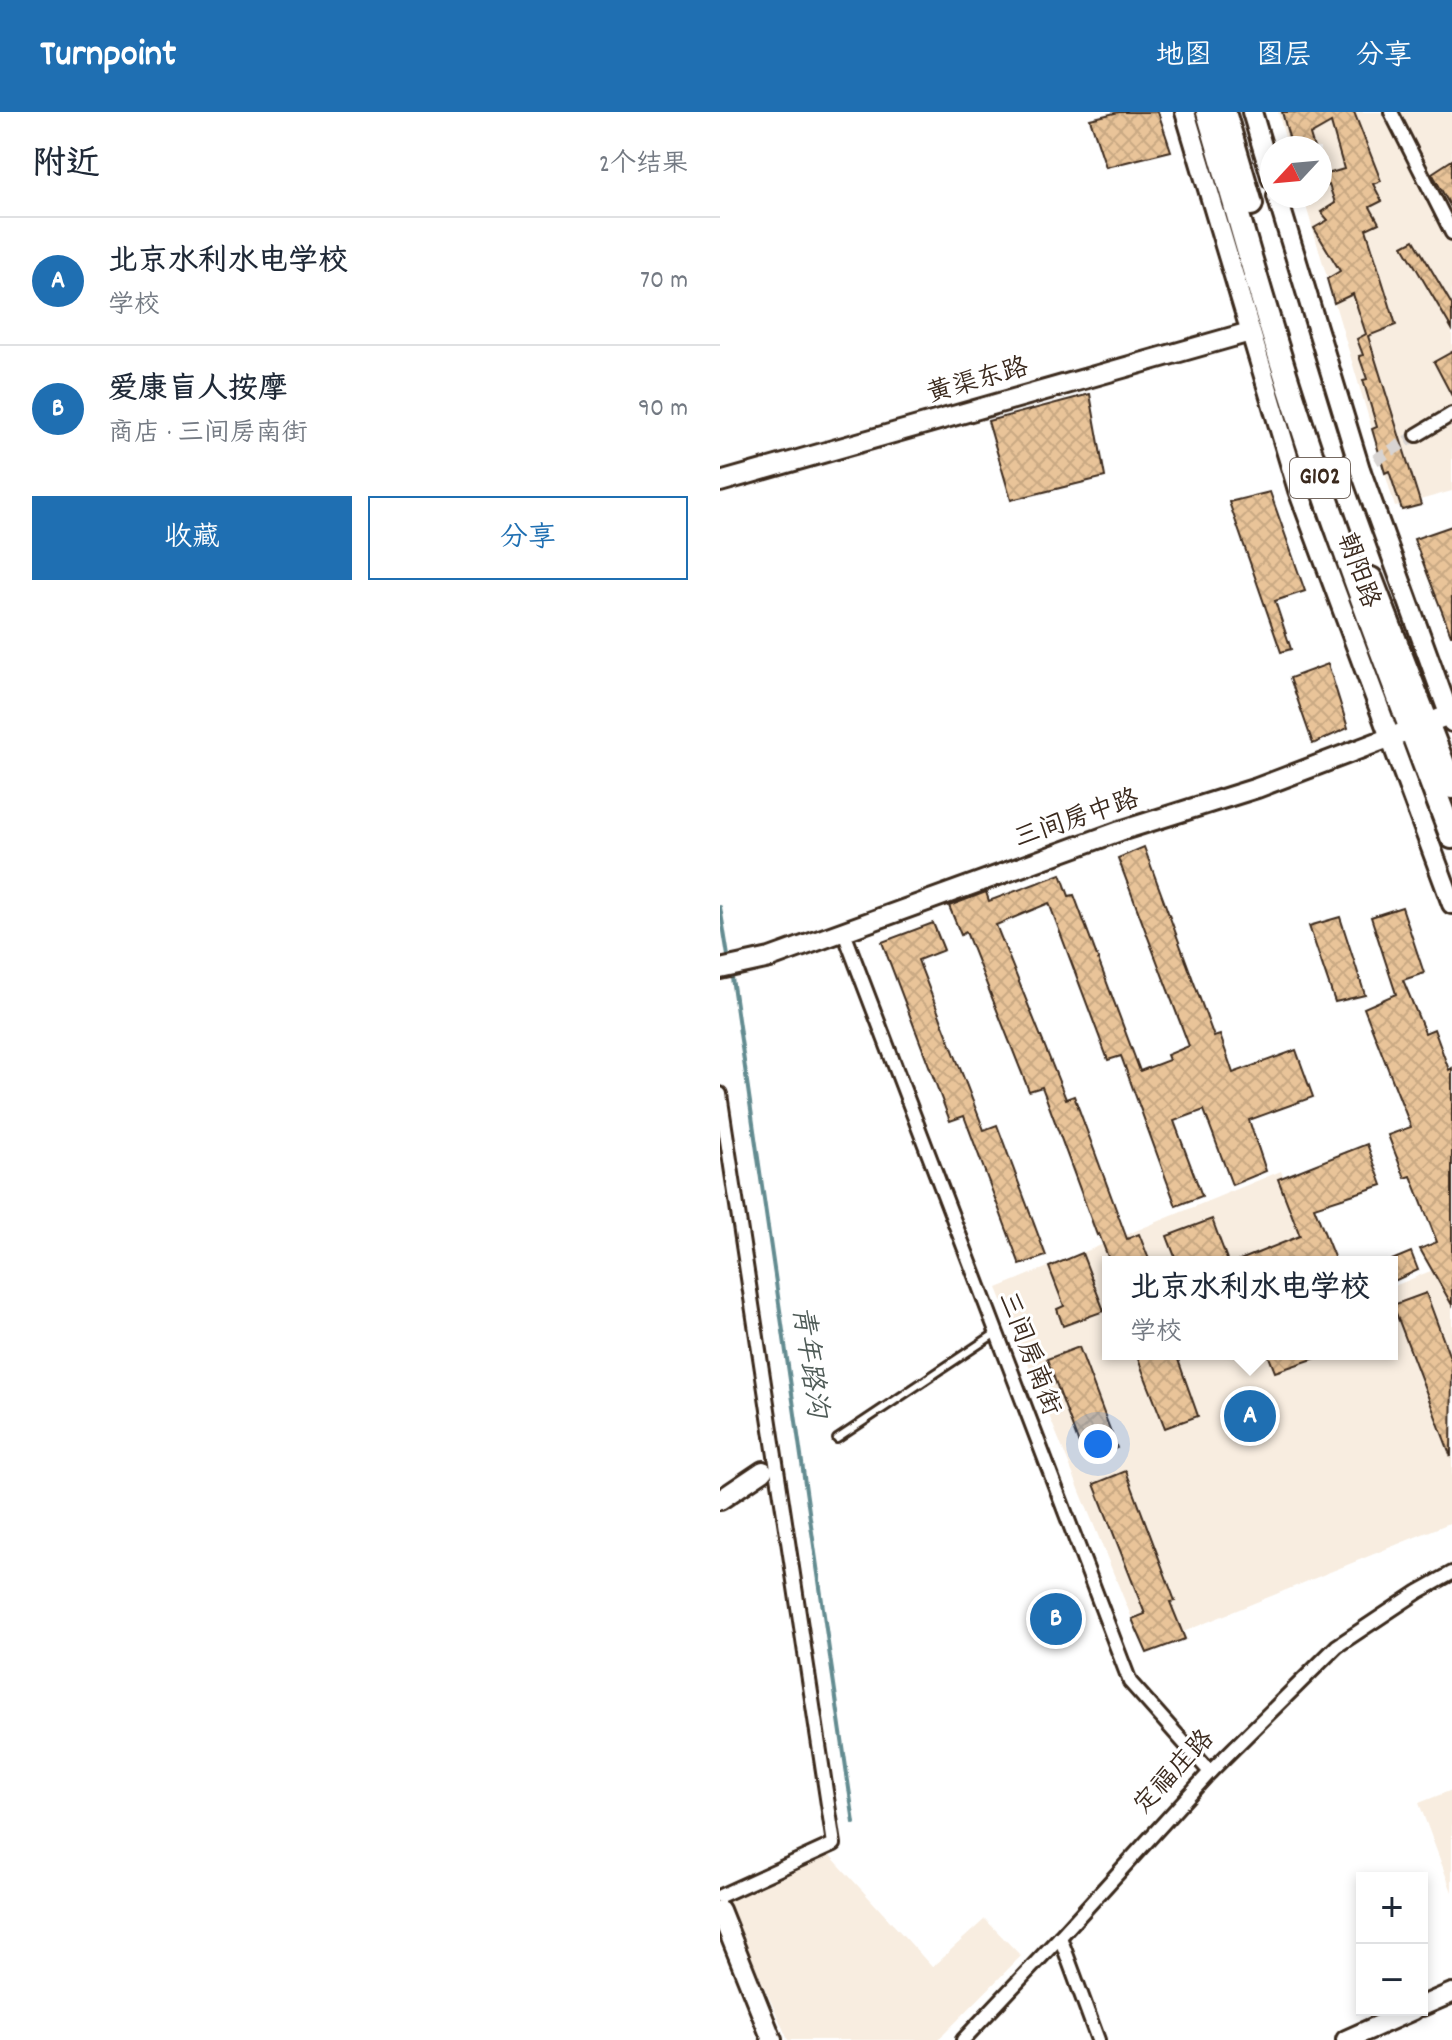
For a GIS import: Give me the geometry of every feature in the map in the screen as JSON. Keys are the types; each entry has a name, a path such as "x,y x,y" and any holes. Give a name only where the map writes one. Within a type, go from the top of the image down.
{"highway":[{"name":"朝阳路","path":"1208,112 1289,386 1354,576 1427,726 1452,837"},
{"name":"朝阳路","path":"1224,112 1330,463 1367,571 1452,787"}],"street":[{"name":"朝阳路","path":"1185,112 1298,490 1345,620 1427,726"},
{"path":"1252,112 1260,139"},
{"path":"1391,112 1452,233"},
{"name":"朝阳路","path":"1281,208 1360,469 1427,726 1452,904"},
{"name":"黄渠东路","path":"720,482 1250,332"},
{"path":"1417,435 1452,414"},
{"name":"三间房中路","path":"720,969 756,963 1120,831 1257,788 1427,726"},
{"name":"三间房南街","path":"843,930 1130,1682 1210,1772"},
{"path":"720,1094 834,1844 720,1896"},
{"path":"720,1500 763,1471"},
{"name":"定福庄路","path":"963,2040 1210,1772 1337,1646 1452,1573"},
{"path":"720,1910 772,2040"},
{"path":"1060,1937 1098,2040"},
{"path":"1428,2003 1452,1993"},
{"path":"1346,2040 1400,2016"}],"lane":[{"path":"837,1439 996,1333"}],"shaded area":[{"path":"1278,112 1452,112 1452,491 1395,507 1307,208 1332,208 1332,136 1285,136"},
{"path":"1281,1171 1316,1256 1102,1256 1102,1360 1398,1360 1398,1284 1452,1262 1452,1522 1144,1648 997,1288"},
{"path":"1452,1790 1452,1892 1419,1803"},
{"path":"829,1854 932,1967 985,1919 1021,1956 938,2040 788,2040 726,1901"}],"building":[{"path":"1119,112 1158,112 1171,151 1106,167 1090,119"},
{"path":"1282,112 1354,112 1381,181 1373,184 1382,201 1370,207 1379,223 1366,229 1396,325 1368,336 1421,505 1402,510 1389,471 1385,473 1372,429 1377,427 1359,356 1363,355 1357,339 1366,334 1353,294 1334,303 1327,279 1340,271 1314,228 1328,220 1321,212 1332,208 1335,203 1332,172 1344,169 1331,123 1310,136 1289,136"},
{"path":"1452,160 1452,209 1432,173"},
{"path":"1414,240 1452,305 1452,329 1403,246"},
{"path":"1452,352 1452,396 1434,362"},
{"path":"1090,394 1105,477 1011,500 988,421"},
{"path":"1270,492 1305,591 1275,601 1291,649 1281,652 1229,502"},
{"path":"1452,526 1452,635 1451,635 1414,539"},
{"path":"1328,664 1348,728 1313,744 1290,678"},
{"path":"1144,847 1214,1037 1220,1035 1233,1073 1296,1050 1313,1097 1249,1120 1266,1171 1232,1185 1204,1110 1174,1121 1202,1196 1176,1206 1121,1056 1108,1060 1049,903 996,925 1066,1099 1074,1096 1127,1239 1139,1234 1148,1256 1108,1256 1042,1087 1029,1091 966,932 961,935 949,906 986,892 989,901 1061,874 1069,896 1074,895 1140,1071 1169,1060 1167,1055 1189,1046 1118,858"},
{"path":"1402,907 1424,973 1403,980 1425,1033 1434,1029 1449,1070 1452,1068 1452,1305 1420,1249 1437,1242 1411,1176 1405,1178 1388,1135 1411,1127 1364,1008 1396,994 1371,917"},
{"path":"1340,917 1365,995 1335,1002 1309,926"},
{"path":"933,923 944,950 918,960 984,1130 997,1125 1046,1256 1020,1265 964,1116 950,1121 882,942"},
{"path":"1367,1144 1382,1185 1314,1207 1334,1256 1250,1256 1300,1236 1278,1179"},
{"path":"1212,1219 1226,1256 1175,1256 1167,1236"},
{"path":"1411,1252 1418,1270 1398,1279 1398,1257"},
{"path":"1082,1253 1102,1312 1063,1326 1057,1309 1064,1306 1049,1267"},
{"path":"1426,1293 1452,1363 1451,1457 1398,1318 1398,1303"},
{"path":"1079,1347 1117,1448 1085,1460 1047,1359"},
{"path":"1138,1360 1178,1360 1198,1416 1165,1428"},
{"path":"1270,1360 1310,1360 1275,1372"},
{"path":"1126,1471 1175,1601 1170,1602 1185,1639 1147,1653 1132,1619 1145,1614 1094,1484"}],"waterway":[{"name":"青年路沟","path":"720,907 729,962"},
{"name":"青年路沟","path":"731,971 854,1823"}],"tunnel":[{"path":"1360,469 1417,435"}],"place":[{"name":"北京水利水电学校","path":"1250,1416"},
{"name":"爱康盲人按摩","path":"1056,1619"}]}
